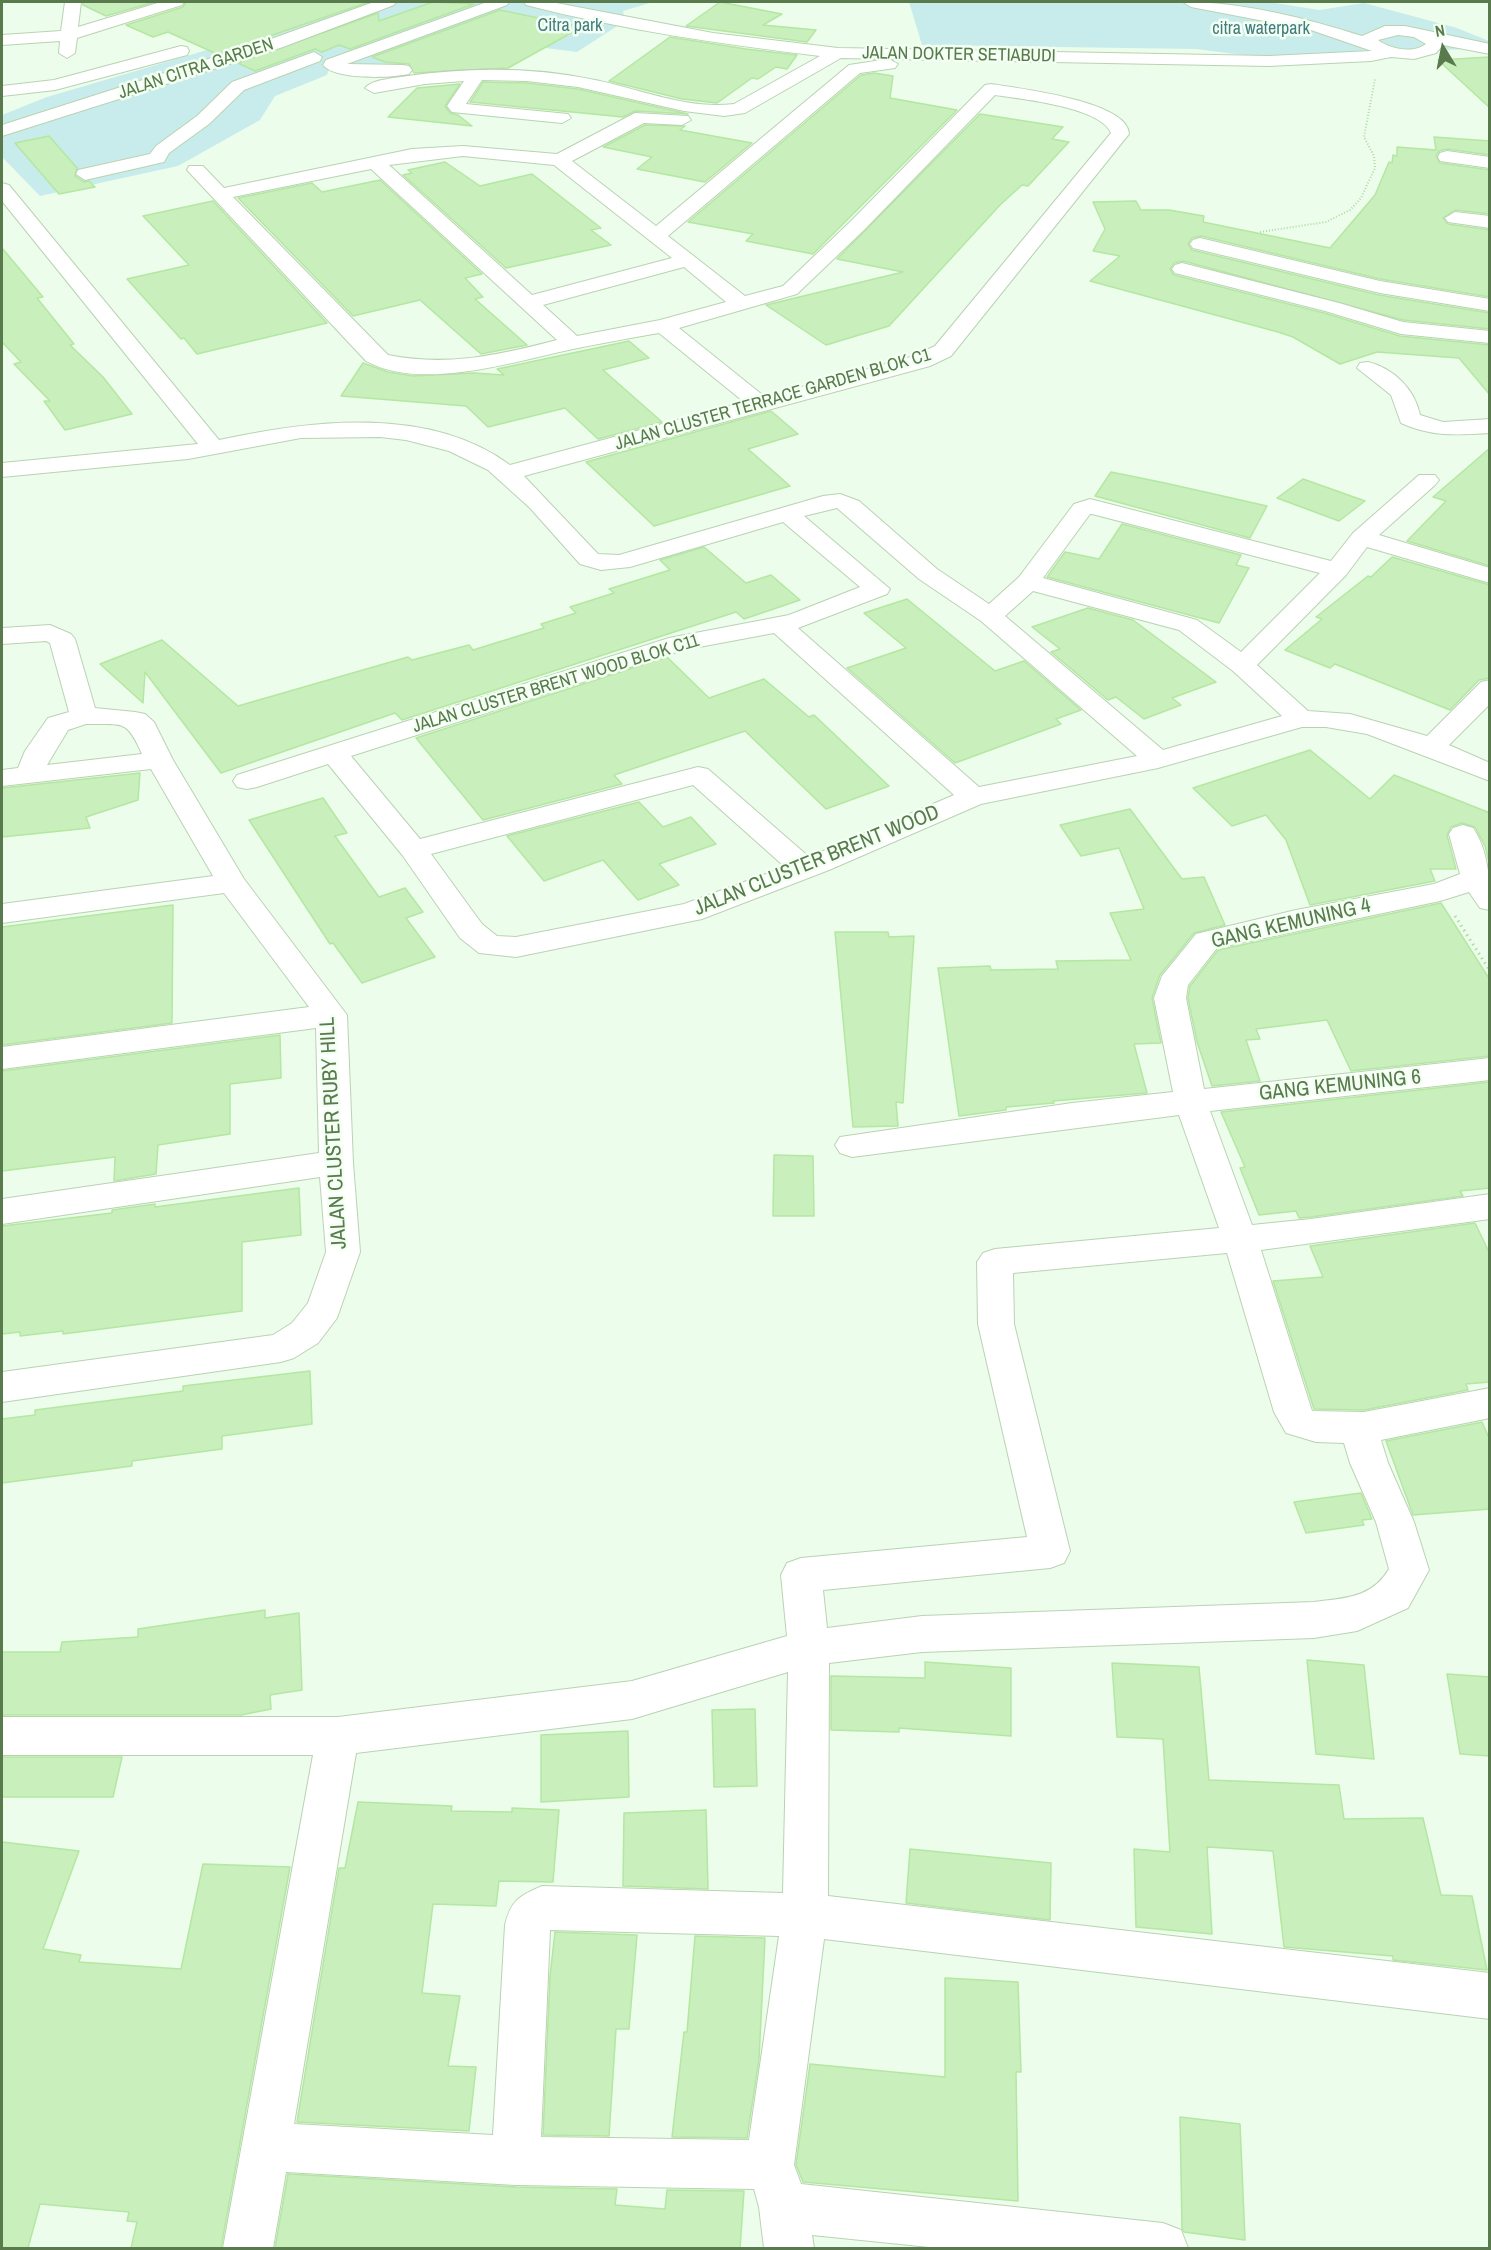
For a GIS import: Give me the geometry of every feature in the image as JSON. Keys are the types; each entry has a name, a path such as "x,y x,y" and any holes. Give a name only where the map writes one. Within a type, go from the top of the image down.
{"street":[{"path":"63,83 73,2"},
{"path":"2,40 69,35 176,2"},
{"name":"JALAN CITRA GARDEN","path":"2,131 277,43 388,2"},
{"path":"332,64 501,2"},
{"name":"JALAN DOKTER SETIABUDI","path":"532,2 611,20 713,38 838,53 1269,61 1373,44 1390,52 1414,54 1429,44"},
{"path":"1191,2 1314,26 1373,44 1404,31 1429,44 1490,50"},
{"path":"277,43 344,69 369,72 509,63 582,68"},
{"path":"2,91 63,83 196,47"},
{"path":"374,88 477,74 578,82 695,108 728,112 739,109 838,53"},
{"path":"85,174 157,158 162,150 203,120 238,86 314,57"},
{"path":"196,170 222,194 374,356 381,360 416,367 471,366 572,343 663,326 787,292 798,286 980,80 936,66 894,64 855,69 655,237"},
{"path":"477,74 456,105 458,108 562,118"},
{"name":"JALAN CLUSTER TERRACE GARDEN BLOK C1","path":"507,474 763,406 922,361 943,351 1120,134 1120,129 1116,124 1095,112 980,80"},
{"path":"560,160 644,117 732,127"},
{"path":"753,130 775,134"},
{"path":"222,194 374,162 463,151 496,152 560,160 741,303"},
{"path":"1447,157 1490,163"},
{"path":"374,162 530,302 572,343"},
{"path":"2,189 213,448"},
{"path":"1455,218 1490,222"},
{"path":"1200,244 1366,285 1447,301 1490,305"},
{"path":"530,302 685,261"},
{"path":"1182,269 1332,307 1401,328 1490,337"},
{"path":"663,326 763,406"},
{"path":"1368,368 1395,386 1407,400 1409,418 1428,427 1490,426"},
{"path":"2,470 213,448 274,434 306,431 407,435 451,445 481,457 507,474 527,492 589,559 601,563 621,562 830,501 845,503 928,574 990,616 1158,760"},
{"path":"1242,665 1337,570 1362,538 1426,480"},
{"path":"990,616 1028,582 1082,509 1095,507 1337,570"},
{"path":"786,513 878,589"},
{"path":"1362,538 1490,576"},
{"path":"928,574 878,589 780,625 973,797"},
{"path":"1028,582 1177,620 1207,638 1242,665 1301,720"},
{"name":"JALAN CLUSTER BRENT WOOD BLOK C11","path":"334,753 678,643 780,625"},
{"path":"2,636 50,633 62,639 84,716 54,727 29,775"},
{"path":"1431,748 1490,688"},
{"name":"JALAN CLUSTER RUBY HILL","path":"2,1387 281,1348 305,1334 324,1308 336,1279 343,1252 336,1163 331,1015 232,883 159,760 144,728 135,720 84,716"},
{"name":"JALAN CLUSTER BRENT WOOD","path":"334,753 413,850 471,931 490,946 516,947 691,912 805,869 973,797 1158,760 1301,720 1327,717 1359,722 1431,748 1490,773"},
{"path":"247,781 334,753"},
{"path":"2,778 159,760"},
{"path":"413,850 698,775 805,869"},
{"path":"1462,834 1483,890"},
{"path":"2,914 232,883"},
{"name":"GANG KEMUNING 4","path":"1483,890 1440,892 1213,938 1202,944 1178,976 1170,999 1191,1103 1240,1239 1295,1417 1305,1425 1315,1427 1359,1428 1490,1402"},
{"path":"2,1058 331,1015"},
{"name":"GANG KEMUNING 6","path":"852,1146 1072,1115 1490,1069"},
{"path":"2,1212 336,1163"},
{"path":"781,2207 805,1915 809,1648 801,1575 1050,1551 996,1324 995,1262 1311,1232 1490,1206"},
{"path":"2,1736 338,1736 632,1700 809,1648 922,1634 1314,1620 1357,1614 1394,1596 1409,1570 1395,1522 1369,1463 1359,1428"},
{"path":"248,2248 338,1736"},
{"path":"516,2161 528,1925 530,1917 543,1908 805,1915 1490,1996"},
{"path":"266,2146 516,2161 781,2207 1163,2248"}],"path":[{"path":"1267,230 1324,224 1333,220 1360,199 1372,181 1377,158 1364,137 1364,123 1373,82 1383,68 1373,44"},
{"path":"1440,892 1490,971"}],"green space":[{"name":"Citra park","path":"351,2 653,2 623,11 625,21 577,52 483,40 374,74 331,64 327,75 275,96 260,120 178,166 40,196 2,157 2,115 47,97 224,45"},
{"name":"citra waterpark","path":"909,2 1269,2 1319,10 1364,3 1457,28 1489,41 1489,48 1266,58 1196,49 922,45"}],"building":[{"path":"83,2 155,2 106,16 83,5"},
{"path":"186,2 369,2 217,54 168,32 153,37 126,25 183,7"},
{"path":"433,2 474,4 350,49 339,45 322,52 315,49 255,71 238,63 378,13 379,21"},
{"path":"720,2 782,14 763,25 816,30 807,42 686,26"},
{"path":"500,10 582,27 508,68 414,73 409,64 385,62 372,57"},
{"path":"670,37 797,55 787,69 776,67 758,79 752,78 717,103 682,99 609,81"},
{"path":"1490,57 1490,108 1438,60"},
{"path":"874,73 893,76 890,98 957,110 813,254 746,241 753,234 688,222 861,75"},
{"path":"483,82 527,83 578,89 688,114 635,111 623,117 470,102"},
{"path":"460,84 445,106 450,113 458,115 472,126 388,117 417,88"},
{"path":"980,114 1063,127 1052,139 1069,142 1028,186 1022,185 1000,205 889,326 826,345 766,305 903,272 837,259"},
{"path":"645,125 685,126 680,130 752,143 705,182 637,169 652,157 603,147"},
{"path":"49,136 77,168 75,176 84,182 89,181 95,187 59,194 15,143"},
{"path":"1434,137 1490,141 1490,155 1447,149 1439,151 1436,156 1440,163 1490,170 1490,214 1455,210 1443,218 1448,224 1490,230 1490,297 1380,279 1201,236 1192,238 1188,244 1192,250 1379,295 1490,313 1490,329 1403,320 1183,261 1174,263 1170,269 1174,275 1324,313 1400,336 1490,345 1490,395 1459,358 1377,352 1340,364 1293,337 1278,332 1090,281 1120,256 1093,251 1105,229 1093,202 1136,201 1141,210 1169,210 1204,216 1203,222 1330,248 1375,195 1389,162 1392,163 1393,155 1397,156 1397,147 1436,150"},
{"path":"445,162 480,186 532,174 601,228 591,230 611,245 506,268 403,175 412,173 408,170"},
{"path":"380,180 482,274 465,278 483,297 475,299 527,345 481,354 420,300 353,316 238,198 312,183 322,192"},
{"path":"213,201 327,323 197,354 184,338 181,339 127,279 189,265 143,216"},
{"path":"2,248 43,297 37,298 74,344 70,345 103,377 132,414 65,430 44,401 50,401 14,364 21,362 2,342"},
{"path":"629,341 649,358 603,370 662,422 598,439 565,408 488,427 466,406 341,396 363,363 388,372 413,376 474,373 504,375 497,369"},
{"path":"771,411 798,434 748,449 790,486 654,526 586,462"},
{"path":"1490,448 1490,566 1407,541 1446,501 1433,497"},
{"path":"1111,472 1267,506 1250,538 1095,496"},
{"path":"1303,479 1365,501 1339,521 1277,498"},
{"path":"1122,524 1241,555 1236,565 1249,568 1219,623 1047,577 1065,552 1099,559"},
{"path":"704,547 746,583 771,575 800,600 744,619 736,612 402,720 395,713 221,773 145,672 143,703 100,664 162,640 238,706 408,657 412,660 469,645 473,650 544,628 541,624 576,613 570,607 614,593 609,589 670,570 660,560"},
{"path":"1392,557 1490,585 1490,678 1479,680 1450,710 1335,664 1330,668 1285,650 1322,619 1316,617 1368,576 1371,577"},
{"path":"907,599 995,671 1024,661 1081,710 1056,719 1061,724 955,763 847,668 906,648 864,613"},
{"path":"1088,608 1133,620 1216,682 1172,698 1181,705 1144,719 1116,697 1108,700 1051,652 1060,649 1032,627"},
{"path":"667,657 709,698 764,679 809,717 814,715 889,786 826,809 745,731 614,775 622,784 483,820 416,738"},
{"path":"1310,750 1370,799 1394,775 1490,813 1490,866 1485,846 1475,827 1462,823 1451,827 1447,835 1456,869 1430,869 1435,881 1310,905 1286,840 1266,815 1232,826 1193,788"},
{"path":"140,773 138,800 86,817 90,828 2,837 2,788"},
{"path":"323,798 347,833 335,836 379,897 405,888 423,912 406,918 435,957 362,983 333,943 330,944 249,820"},
{"path":"639,802 663,827 691,817 716,844 659,864 679,885 638,900 603,860 544,881 507,836"},
{"path":"1130,809 1182,879 1204,877 1225,925 1194,933 1160,975 1152,998 1161,1043 1134,1044 1147,1093 1053,1101 1054,1103 1006,1107 1006,1110 959,1116 938,968 990,966 991,970 1058,969 1056,961 1131,960 1110,913 1144,909 1119,848 1081,856 1060,825"},
{"path":"1441,903 1490,980 1490,1056 1351,1071 1327,1020 1256,1029 1260,1039 1246,1040 1260,1081 1212,1086 1197,1042 1188,998 1190,986 1218,950"},
{"path":"173,905 172,1023 2,1045 2,927"},
{"path":"835,932 888,932 889,937 914,936 903,1103 896,1102 898,1126 853,1127"},
{"path":"280,1035 281,1078 230,1084 230,1134 158,1145 156,1174 114,1181 115,1157 2,1171 2,1071"},
{"path":"1490,1082 1490,1188 1460,1191 1463,1196 1311,1217 1299,1218 1296,1211 1259,1215 1240,1168 1245,1167 1221,1112"},
{"path":"774,1155 813,1156 814,1216 773,1216"},
{"path":"299,1188 301,1235 242,1242 242,1311 63,1334 63,1331 20,1336 20,1332 2,1334 2,1226 112,1213 112,1210 155,1204 155,1207"},
{"path":"1475,1223 1490,1254 1490,1382 1466,1384 1468,1390 1364,1410 1314,1409 1273,1281 1323,1277 1310,1246"},
{"path":"310,1371 312,1424 222,1436 222,1449 132,1461 132,1466 2,1483 2,1419 35,1415 35,1410 183,1391 183,1386"},
{"path":"1482,1422 1490,1440 1490,1509 1413,1515 1386,1441"},
{"path":"1361,1493 1372,1519 1362,1520 1364,1525 1306,1533 1294,1502"},
{"path":"265,1610 265,1618 299,1613 302,1690 270,1695 271,1709 241,1715 2,1715 2,1652 60,1652 62,1642 138,1637 138,1629"},
{"path":"1307,1660 1364,1665 1374,1759 1316,1754"},
{"path":"925,1662 1011,1668 1011,1736 899,1728 899,1732 831,1730 831,1676 925,1678"},
{"path":"1112,1663 1199,1667 1209,1780 1339,1785 1344,1819 1423,1818 1441,1895 1472,1896 1487,1970 1393,1960 1393,1956 1284,1947 1273,1851 1207,1847 1212,1934 1136,1927 1134,1849 1170,1852 1163,1739 1117,1737"},
{"path":"1447,1674 1490,1677 1490,1756 1460,1754"},
{"path":"755,1709 757,1786 714,1787 712,1710"},
{"path":"628,1731 629,1797 541,1802 541,1735"},
{"path":"2,1757 122,1757 113,1797 2,1797"},
{"path":"358,1802 452,1806 451,1811 512,1812 512,1808 559,1810 553,1882 499,1881 496,1906 433,1904 422,1993 460,1996 448,2066 476,2067 469,2131 297,2122 339,1868 345,1868"},
{"path":"706,1810 708,1889 623,1886 624,1813"},
{"path":"2,1842 79,1851 43,1949 81,1955 79,1962 181,1969 203,1864 290,1867 221,2248 131,2248 137,2222 127,2221 129,2212 40,2204 28,2248 2,2248"},
{"path":"910,1849 1051,1863 1050,1920 906,1903"},
{"path":"555,1932 637,1935 629,2029 616,2029 609,2136 543,2135 550,1976"},
{"path":"695,1936 765,1938 759,2059 747,2138 672,2137 684,2032 687,2032"},
{"path":"945,1978 1018,1982 1021,2072 1016,2072 1018,2201 803,2182 796,2165 810,2064 945,2077"},
{"path":"1180,2117 1240,2124 1245,2240 1184,2232 1182,2228"},
{"path":"288,2174 516,2187 617,2189 615,2205 665,2209 667,2190 744,2191 740,2248 275,2248"}]}
